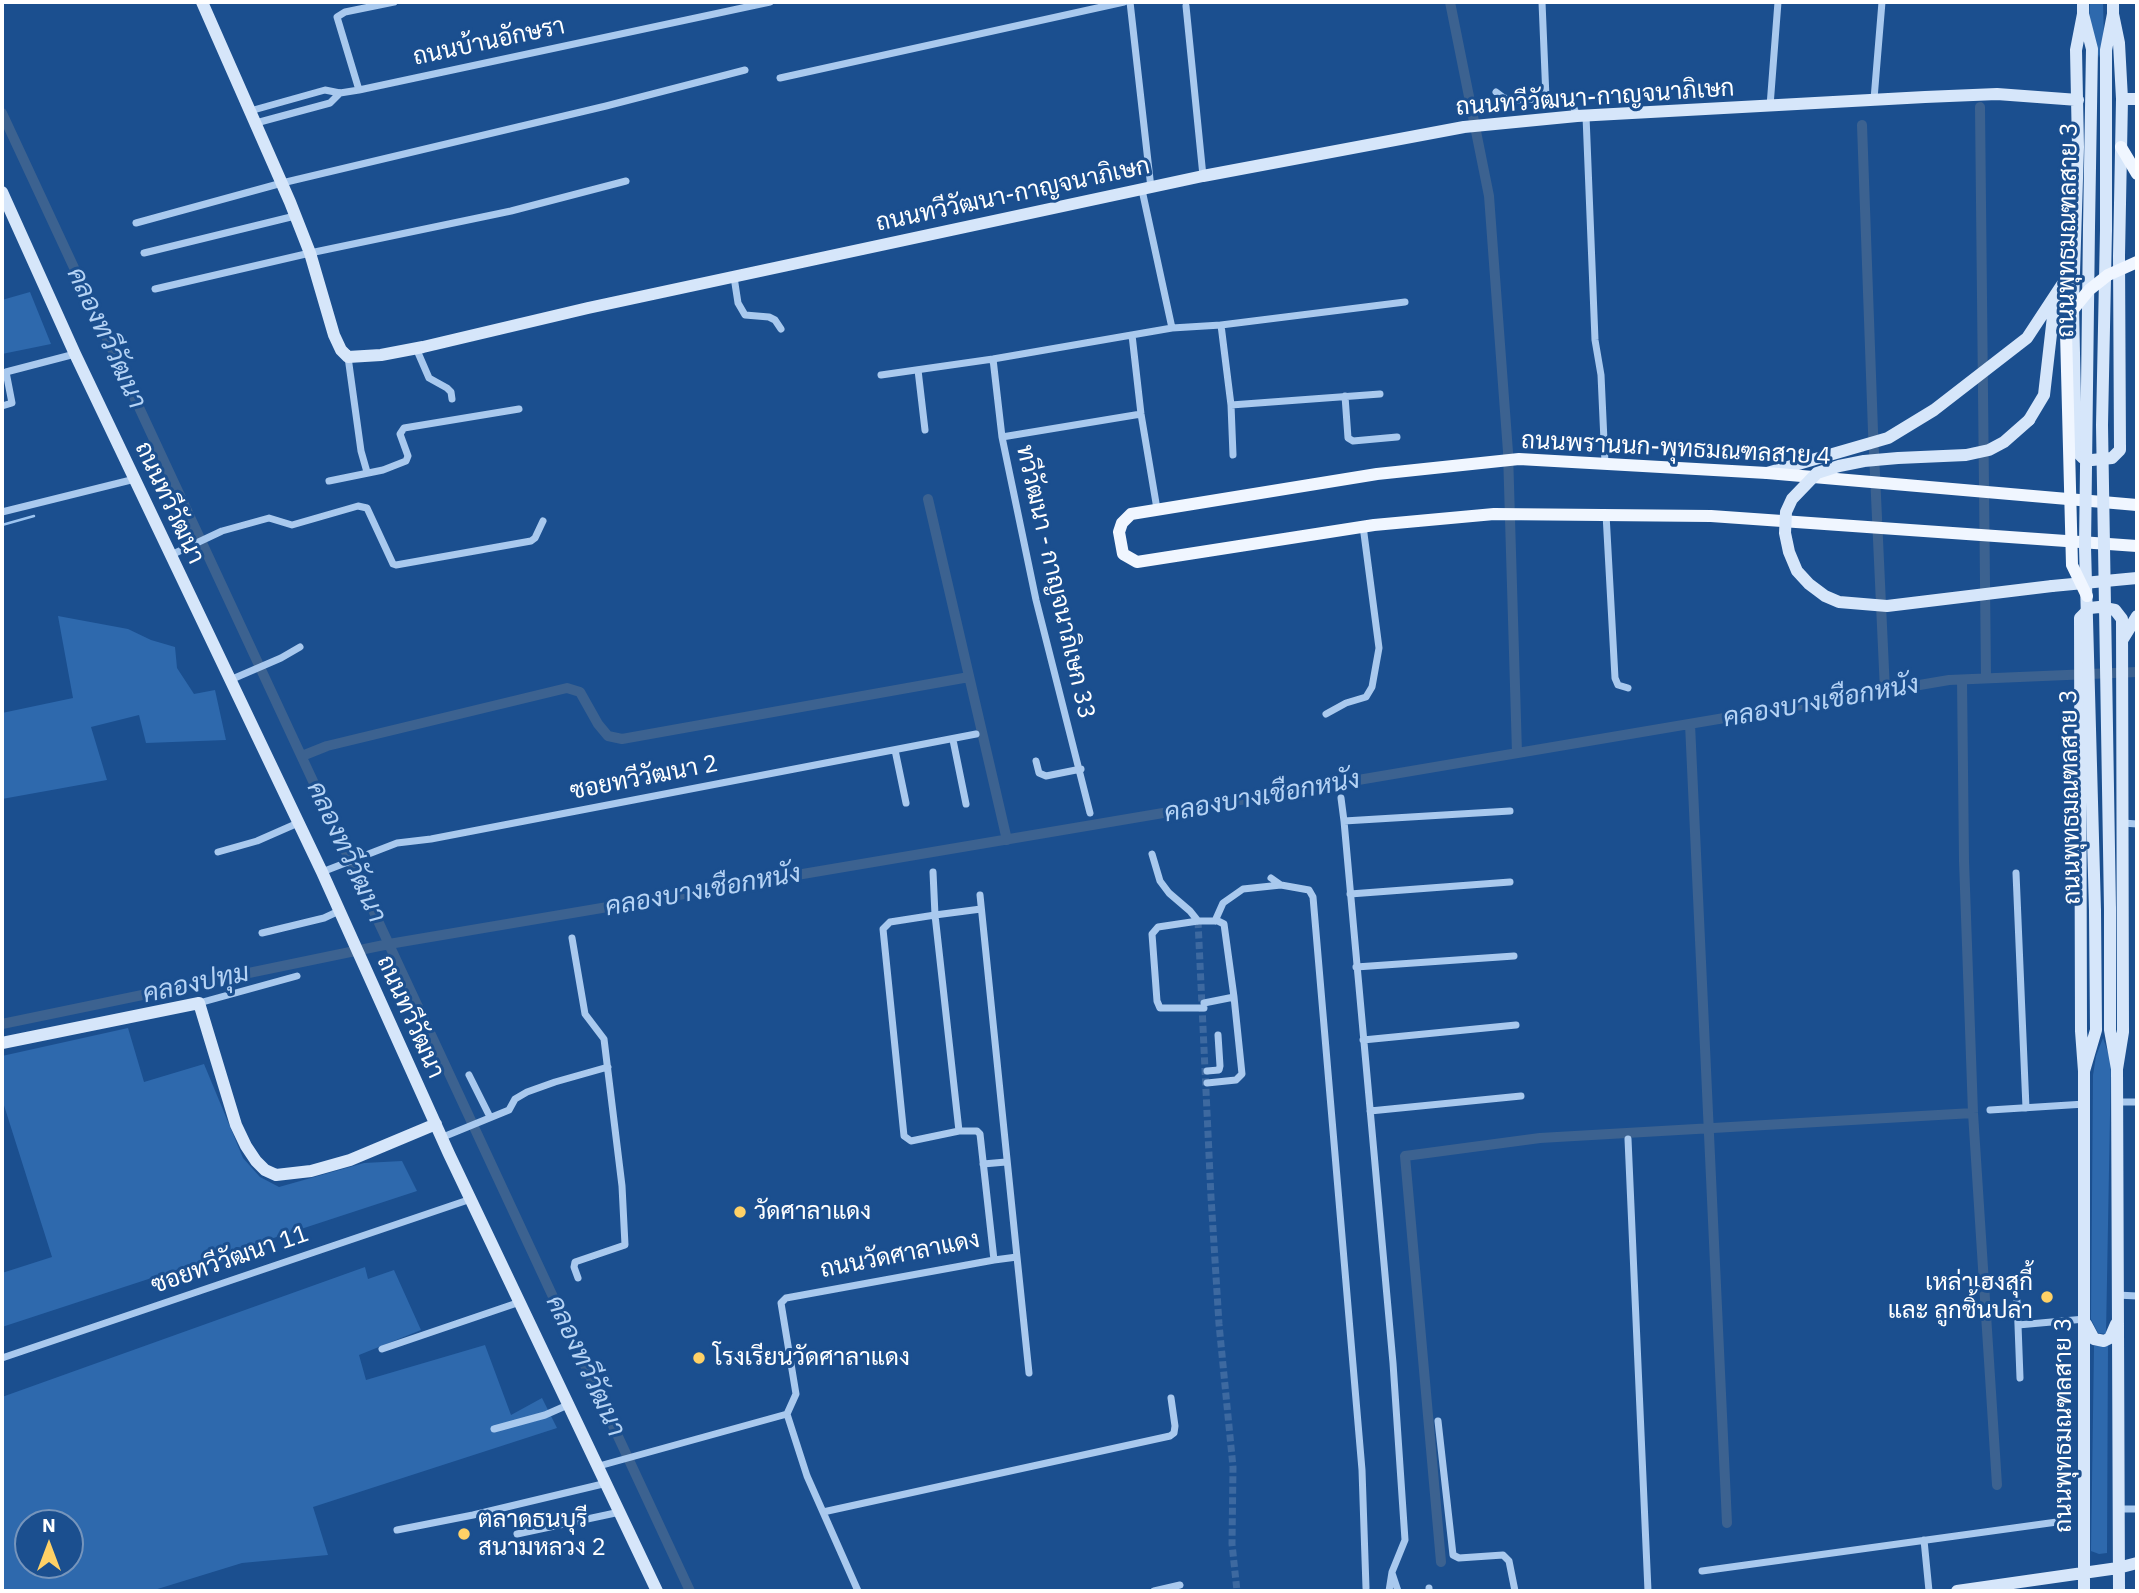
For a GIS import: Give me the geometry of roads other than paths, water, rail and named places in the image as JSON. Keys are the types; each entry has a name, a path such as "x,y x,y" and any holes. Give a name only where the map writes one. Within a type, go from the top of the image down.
{"main road":[{"path":"202,2 282,183 310,253 334,335 341,350 348,357"},
{"path":"2084,8 2076,50 2076,451 2083,458 2103,460 2112,458 2120,450 2119,256 2122,99 2119,43 2113,8"},
{"name":"ถนนพุทธมณฑลสาย 3","path":"2084,8 2092,49 2087,596 2096,1030 2084,1071 2084,1591"},
{"name":"ถนนพุทธมณฑลสาย 3","path":"2113,8 2106,50 2102,425 2110,909 2109,1030 2117,1069 2119,1591"},
{"name":"ถนนทวีวัฒนา-กาญจนาภิเษก","path":"348,357 381,355 416,348 588,308 1203,176 1497,122 1997,94 2078,100"},
{"path":"2122,99 2137,99"},
{"path":"2121,146 2137,174"},
{"name":"ถนนทวีวัฒนา","path":"2,192 75,354 171,555 236,677 299,823 436,1124 657,1591"},
{"path":"2087,596 2072,565 2066,332 2072,311 2089,290 2108,275 2137,262"},
{"path":"1767,473 1888,438 1934,410 2027,338 2074,267"},
{"path":"2056,297 2044,395 2029,420 2004,442 1989,450 1966,456 1898,457 1864,461 1817,473 1792,499 1786,513 1785,533 1789,552 1797,570 1825,596 1839,602 1886,606 2137,578"},
{"name":"ถนนพรานนก-พุทธมณฑลสาย 4","path":"1363,526 1137,562 1123,554 1119,538 1120,525 1131,514 1157,509 1377,474 1533,459 1767,473 2137,505"},
{"path":"1363,526 1494,514 1711,516 2137,546"},
{"path":"2084,1071 2081,1031 2080,618 2090,608 2109,607 2122,619 2123,646 2123,1032 2117,1069"},
{"path":"2123,646 2137,616"},
{"path":"2,1043 199,1003 236,1125 256,1161 275,1175 311,1171 350,1160 436,1124"},
{"path":"2086,1322 2094,1339 2104,1341 2110,1338 2117,1321"},
{"path":"1956,1591 2084,1574 2137,1563"}],"street":[{"path":"359,90 337,17 345,12 394,2"},
{"name":"ถนนบ้านอักษรา","path":"253,117 325,90 340,93 359,90 769,2"},
{"path":"780,78 1124,2"},
{"path":"1130,2 1147,189 1172,328"},
{"path":"1542,2 1546,98"},
{"path":"1770,107 1778,2"},
{"path":"1874,99 1881,2"},
{"path":"1186,6 1203,176"},
{"path":"136,223 282,183 745,70"},
{"path":"1496,92 1513,100 1568,98 1581,116 1605,463"},
{"name":"ถนนบ้านอักษรา","path":"253,117 330,103 340,93"},
{"path":"155,289 511,211 626,181"},
{"path":"144,253 295,216"},
{"path":"734,277 738,303 745,315 769,317 781,329"},
{"path":"881,375 1172,328 1405,302"},
{"path":"1221,324 1231,405 1233,456"},
{"path":"1132,335 1141,414 1157,509"},
{"path":"416,348 429,378 447,388 452,399"},
{"path":"2,406 12,403 6,372 75,354"},
{"path":"348,357 367,472"},
{"name":"ทวีวัฒนา - กาญจนาภิเษก 33","path":"993,359 1002,437 1036,600 1090,813"},
{"path":"918,370 925,430"},
{"path":"1231,405 1380,394"},
{"path":"1345,396 1348,438 1353,441 1397,438"},
{"path":"329,481 383,470 405,461 408,456 400,434 404,428 519,409"},
{"path":"1002,437 1141,414"},
{"path":"2,512 135,479"},
{"path":"171,555 222,531 269,518 292,525 364,505 396,565 531,541 543,521"},
{"path":"1606,514 1615,678 1618,685 1628,688"},
{"path":"1326,714 1346,703 1366,697 1371,687 1379,648 1363,526"},
{"path":"236,677 300,647"},
{"name":"ซอยทวีวัฒนา 2","path":"322,872 397,843 431,839 976,734"},
{"path":"953,740 966,804"},
{"path":"895,750 906,803"},
{"path":"1036,761 1039,773 1046,776 1081,769"},
{"path":"1341,798 1393,1363 1405,1540 1392,1572 1389,1591"},
{"path":"1343,821 1510,811"},
{"path":"218,852 257,841 299,823"},
{"path":"2123,823 2137,824"},
{"path":"1152,855 1160,881 1198,921"},
{"path":"933,872 935,915 959,1131 911,1141 904,1136 900,1112 883,929 890,922 935,915 981,909"},
{"path":"2016,873 2026,1108"},
{"path":"1271,877 1281,885"},
{"path":"1350,894 1510,882"},
{"path":"1215,921 1223,903 1243,889 1281,885 1309,890 1313,897 1362,1470 1366,1588"},
{"path":"979,895 1029,1373"},
{"path":"262,933 324,918 339,911"},
{"path":"1207,1083 1236,1080 1242,1074 1234,997 1226,927 1215,921 1198,921 1158,927 1153,931 1157,1001 1160,1008 1204,1006 1234,997"},
{"path":"572,938 585,1014 604,1039 622,1192 625,1245 575,1262 578,1278"},
{"path":"1356,967 1514,956"},
{"path":"199,1003 297,976"},
{"path":"1363,1040 1516,1025"},
{"path":"1207,1071 1219,1070 1218,1035"},
{"path":"443,1137 509,1110 515,1099 527,1092 608,1067"},
{"path":"469,1075 490,1118"},
{"path":"1370,1111 1521,1096"},
{"path":"2117,1102 2137,1102"},
{"path":"1990,1110 2085,1104"},
{"name":"ถนนวัดศาลาแดง","path":"858,1591 807,1475 787,1414 796,1394 781,1303 786,1298 993,1261 980,1135 977,1131 959,1131"},
{"path":"1629,1139 1648,1591"},
{"path":"983,1164 1006,1163"},
{"name":"ซอยทวีวัฒนา 11","path":"2,1358 471,1199"},
{"path":"993,1261 1017,1258"},
{"path":"2117,1295 2137,1296"},
{"path":"2017,1301 2020,1378"},
{"path":"382,1349 520,1302"},
{"path":"2018,1325 2086,1322"},
{"path":"823,1512 1170,1436 1174,1433 1175,1426 1171,1398"},
{"path":"494,1429 545,1415 570,1404"},
{"path":"599,1466 787,1414"},
{"path":"1438,1422 1453,1555 1459,1558 1503,1555 1509,1561 1515,1591"},
{"path":"397,1530 607,1483"},
{"path":"2118,1509 2137,1509"},
{"path":"517,1534 620,1512"},
{"path":"1702,1571 2057,1522"},
{"path":"1924,1540 1929,1591"},
{"path":"1392,1572 1398,1591"},
{"path":"1154,1591 1180,1585"}],"waterway":[{"path":"1450,2 1489,196 1508,452 1517,753"},
{"path":"1980,107 1986,678"},
{"name":"คลองทวีวัฒนา","path":"2,113 690,1591"},
{"path":"1862,125 1885,691"},
{"path":"928,499 1007,840"},
{"path":"2,525 34,516"},
{"name":"คลองบางเชือกหนัง","path":"2,1024 389,944 1949,680 2137,672"},
{"path":"302,756 327,746 567,688 580,692 608,736 622,739 969,677"},
{"path":"1962,680 1964,861 1973,1113 1997,1485"},
{"path":"1690,724 1727,1523"},
{"path":"1441,1562 1405,1156 1540,1138 1973,1113"}],"tunnel":[{"path":"1198,921 1219,1324 1233,1467 1232,1544 1237,1591"}],"place":[{"name":"วัดศาลาแดง","path":"740,1212"},
{"name":"เหล่าเฮงสุกี้ และ ลูกชิ้นปลา","path":"2047,1297"},
{"name":"โรงเรียนวัดศาลาแดง","path":"699,1358"},
{"name":"ตลาดธนบุรี สนามหลวง 2","path":"464,1534"}],"water label":[{"name":"คลองปทุม","path":"196,984"}]}
